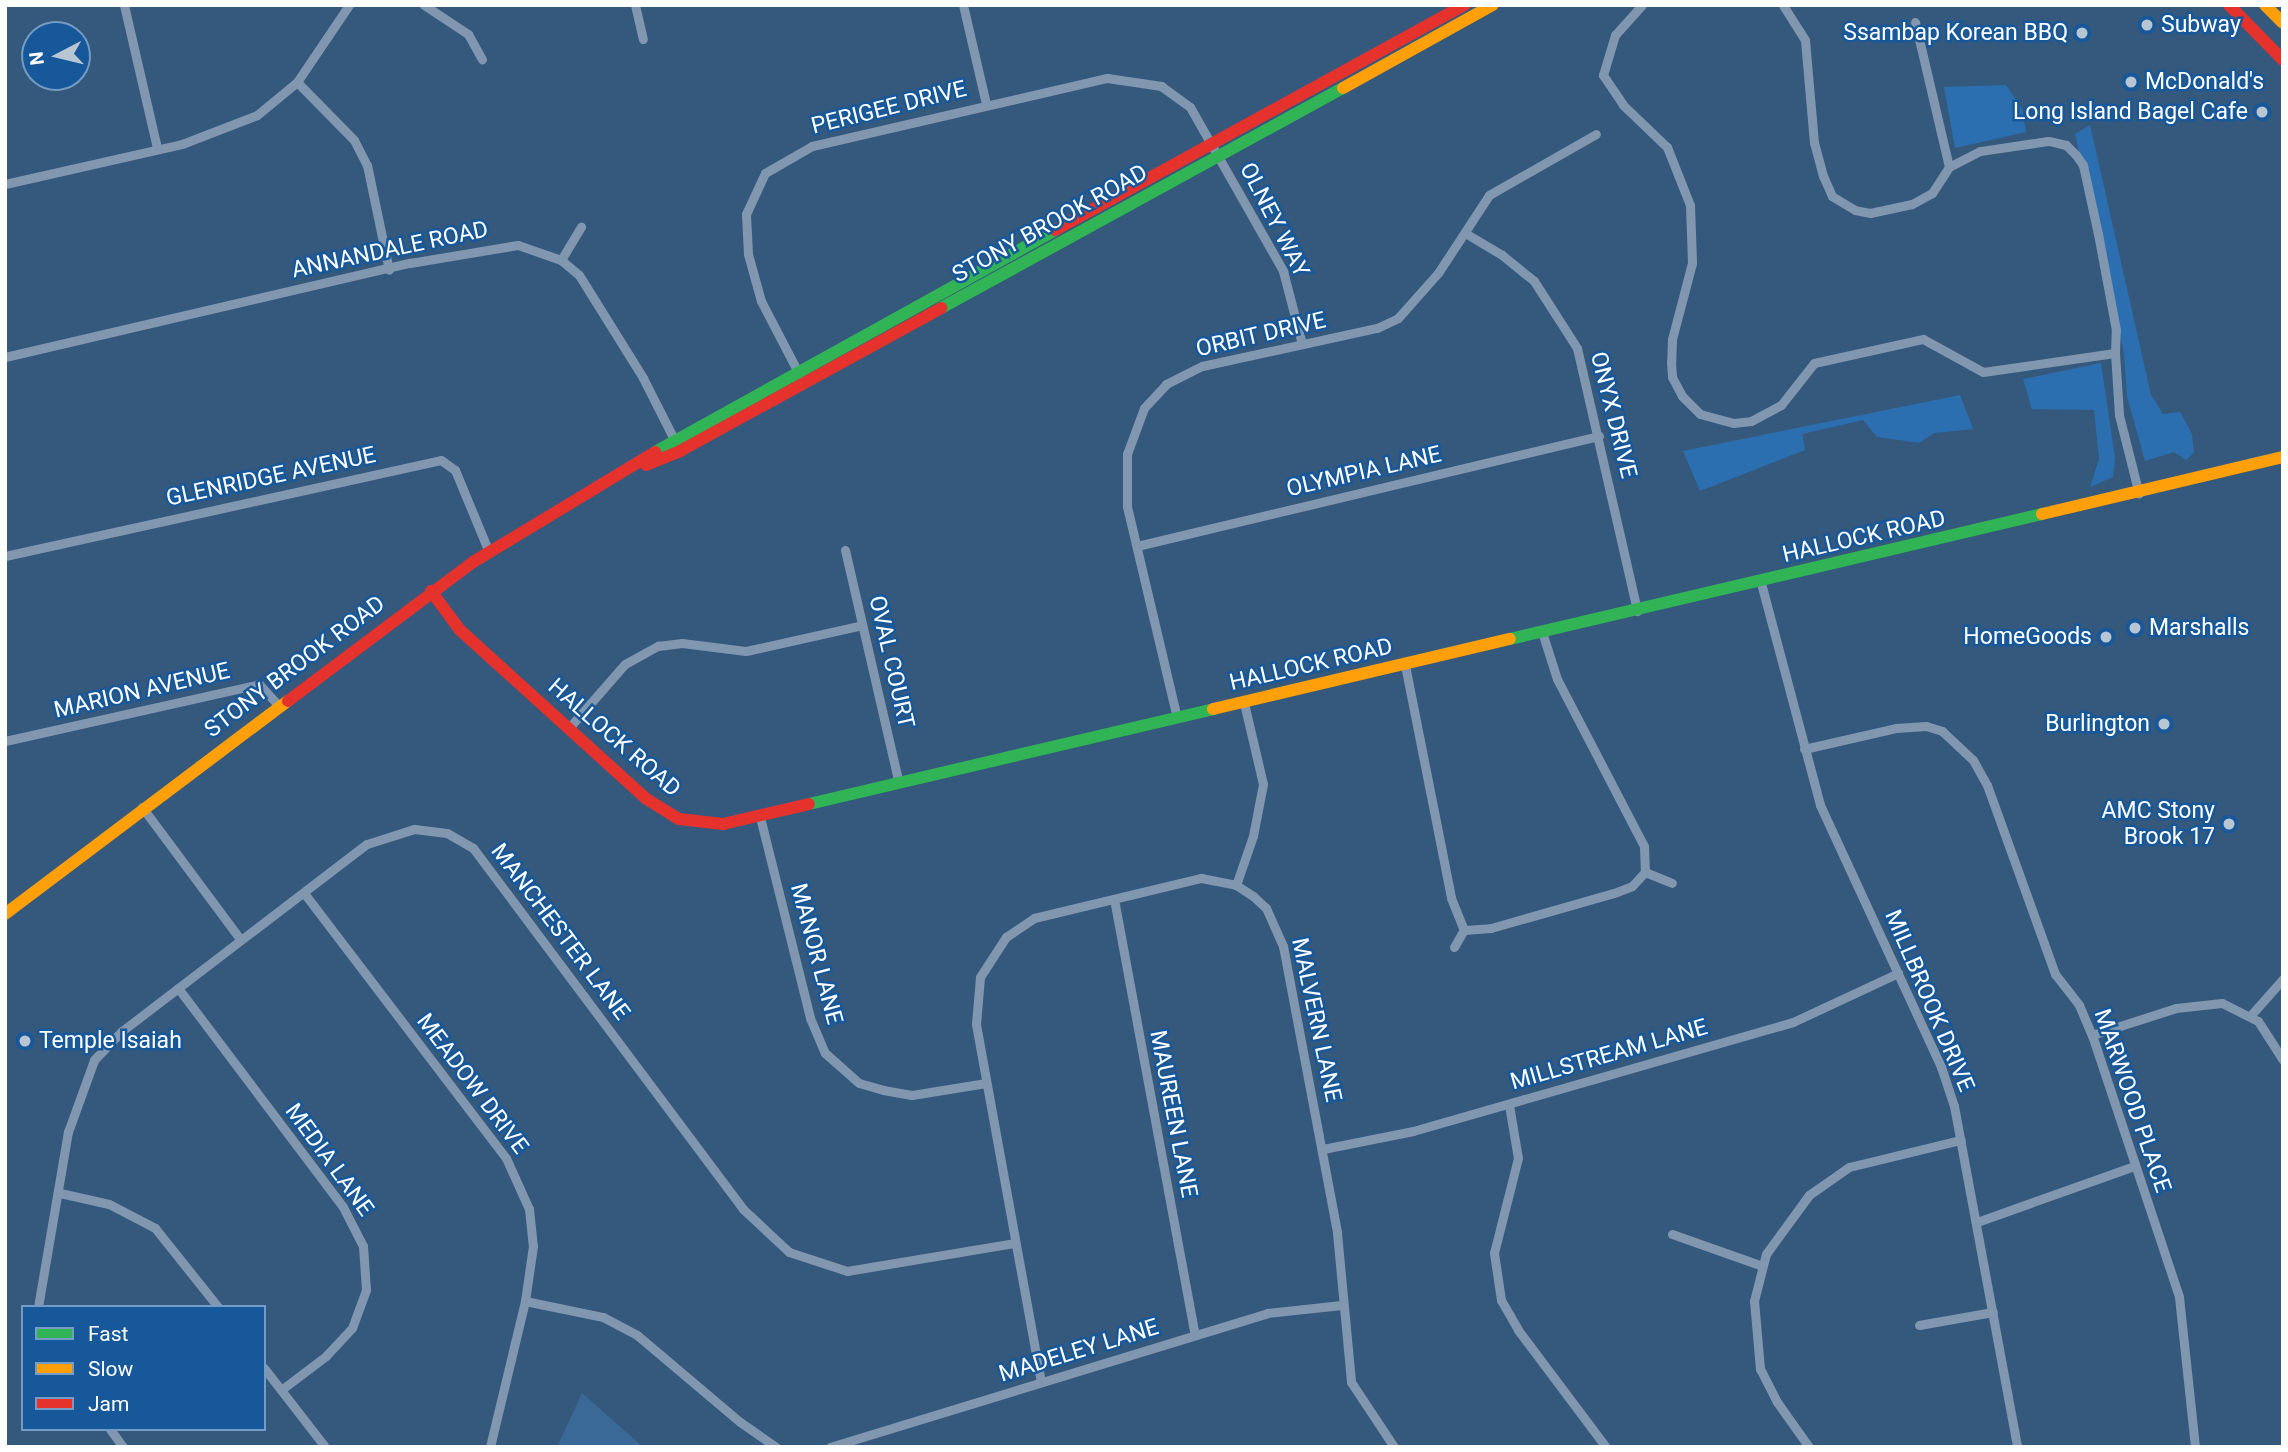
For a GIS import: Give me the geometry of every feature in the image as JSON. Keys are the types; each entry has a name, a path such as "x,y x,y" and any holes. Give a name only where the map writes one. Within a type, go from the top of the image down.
{"main road":[{"name":"STONY BROOK ROAD","path":"5,914 142,807 430,591 489,552 624,474 988,274 1212,143 1465,5"},
{"name":"STONY BROOK ROAD","path":"988,274 1219,155 1493,5"},
{"path":"2229,5 2283,60"},
{"path":"2265,5 2283,23"},
{"path":"1398,41 1405,53"},
{"name":"HALLOCK ROAD","path":"430,591 460,630 645,798 670,815 714,825 760,817 1405,664 1761,583 2139,494 2283,457"}],"street":[{"path":"124,5 157,148"},
{"path":"5,184 208,136 257,115 297,82 349,5"},
{"path":"424,5 468,34 482,59"},
{"path":"635,5 643,39"},
{"path":"963,5 986,104"},
{"path":"1642,5 1615,35 1603,75 1623,105 1667,147 1690,205 1692,263 1672,339 1671,362 1672,377 1682,397 1700,414 1733,423 1751,421 1781,405 1814,363 1923,339 1983,372 2115,353"},
{"path":"1783,5 1805,40 1814,144 1832,196 1855,210 1870,213 1912,204 1933,193 1949,166 1980,151 2029,142 2066,145 2076,155 2083,165 2116,330 2119,415 2139,494"},
{"path":"1915,22 1949,166"},
{"name":"PERIGEE DRIVE","path":"801,377 761,301 748,254 745,228 756,184 777,163 813,146 1093,80 1140,80 1161,86 1190,107 1219,155"},
{"path":"297,82 354,140 367,166 389,270"},
{"name":"ORBIT DRIVE","path":"1177,718 1127,506 1127,454 1139,416 1154,393 1202,366 1377,328 1398,318 1426,289 1497,189 1596,134"},
{"name":"OLNEY WAY","path":"1219,155 1283,271 1302,344"},
{"path":"561,260 581,227"},
{"name":"ONYX DRIVE","path":"1465,233 1517,266 1560,316 1584,365 1637,611"},
{"name":"ANNANDALE ROAD","path":"5,357 498,246 526,247 561,260 593,293 677,445"},
{"name":"OLYMPIA LANE","path":"1137,546 1599,436"},
{"name":"GLENRIDGE AVENUE","path":"5,556 441,460 455,470 489,552"},
{"name":"OVAL COURT","path":"845,550 899,783"},
{"name":"MILLBROOK DRIVE","path":"1761,583 1819,805 1941,1067 1961,1140 2017,1447"},
{"path":"568,729 625,664 659,646 682,643 746,652 862,625"},
{"path":"1464,930 1491,928 1614,893 1632,886 1645,872 1644,846 1557,679 1542,632"},
{"path":"1405,664 1451,898 1464,930"},
{"name":"MARION AVENUE","path":"5,741 259,684 278,705"},
{"path":"1236,885 1253,836 1263,784 1244,703"},
{"name":"MARWOOD PLACE","path":"1804,749 1896,727 1926,726 1942,731 1964,750 1987,785 2055,974 2079,1005 2092,1035 2182,1306 2195,1447"},
{"path":"142,807 240,939"},
{"name":"MANOR LANE","path":"760,817 810,1018 825,1053 859,1083 883,1090 912,1095 986,1083"},
{"name":"MANCHESTER LANE","path":"38,1305 73,1111 94,1060 122,1031 367,844 389,834 430,830 460,838 473,848 743,1209 779,1245 801,1258 847,1271 1014,1243"},
{"path":"1645,872 1672,883"},
{"name":"MALVERN LANE","path":"1041,1382 986,1083 975,997 985,965 1006,937 1034,918 1201,878 1236,885 1266,908 1283,946 1337,1233 1342,1305 1353,1390 1394,1447"},
{"name":"MEADOW DRIVE","path":"304,893 506,1158 520,1184 533,1228 525,1301 490,1447"},
{"name":"MAUREEN LANE","path":"1114,899 1195,1335"},
{"path":"1454,947 1464,930"},
{"name":"MILLSTREAM LANE","path":"1323,1149 1382,1139 1509,1105 1793,1022 1898,973"},
{"path":"2250,1015 2283,979"},
{"name":"MEDIA LANE","path":"178,988 343,1207 363,1246 366,1290 352,1328 327,1356 281,1390"},
{"path":"2092,1035 2203,1003 2222,1003 2250,1015 2265,1029 2283,1060"},
{"path":"1509,1105 1518,1158 1494,1253 1499,1292 1513,1323 1606,1447"},
{"path":"1809,1447 1777,1402 1760,1368 1754,1301 1763,1266 1780,1230 1809,1195 1833,1176 1862,1161 1961,1140"},
{"path":"1977,1222 2134,1166"},
{"path":"60,1194 118,1207 155,1228 216,1305"},
{"path":"1672,1234 1763,1266"},
{"path":"525,1301 603,1317 638,1335 740,1422 776,1447"},
{"name":"MADELEY LANE","path":"830,1447 1267,1313 1342,1305"},
{"path":"1919,1325 1993,1312"},
{"path":"266,1371 325,1447"},
{"path":"111,1431 122,1447"}],"shaded area":[{"path":"2006,85 2022,109 2026,132 1955,148 1944,87"},
{"path":"2090,125 2151,395 2163,414 2180,412 2192,434 2194,453 2186,460 2174,452 2145,461 2127,396 2124,353 2075,134"},
{"path":"2101,363 2115,458 2113,477 2090,487 2099,459 2094,410 2032,409 2023,379"},
{"path":"1960,395 1973,429 1934,433 1919,443 1877,437 1863,420 1802,434 1805,450 1700,491 1683,451"},
{"path":"582,1393 643,1447 557,1447"}],"traffic: fast":[{"path":"941,308 1343,88"},
{"path":"655,452 1055,230"},
{"path":"1510,639 2042,514"},
{"path":"809,804 1213,709"}],"traffic: slow":[{"path":"1343,88 1493,5"},
{"path":"2265,5 2283,23"},
{"path":"2042,514 2283,457"},
{"path":"1213,709 1510,639"},
{"path":"5,914 288,701"}],"traffic: jam":[{"path":"1055,230 1465,5"},
{"path":"2229,5 2283,60"},
{"path":"646,465 680,451 941,308"},
{"path":"288,701 473,562 655,452"},
{"path":"431,591 460,630 645,798 679,819 723,824 809,804"}],"place":[{"name":"Subway","path":"2147,25"},
{"name":"Ssambap Korean BBQ","path":"2082,33"},
{"name":"McDonald's","path":"2131,82"},
{"name":"Long Island Bagel Cafe","path":"2262,112"},
{"name":"Marshalls","path":"2135,628"},
{"name":"HomeGoods","path":"2106,637"},
{"name":"Burlington","path":"2164,724"},
{"name":"AMC Stony Brook 17","path":"2229,824"},
{"name":"Temple Isaiah","path":"25,1041"}]}
